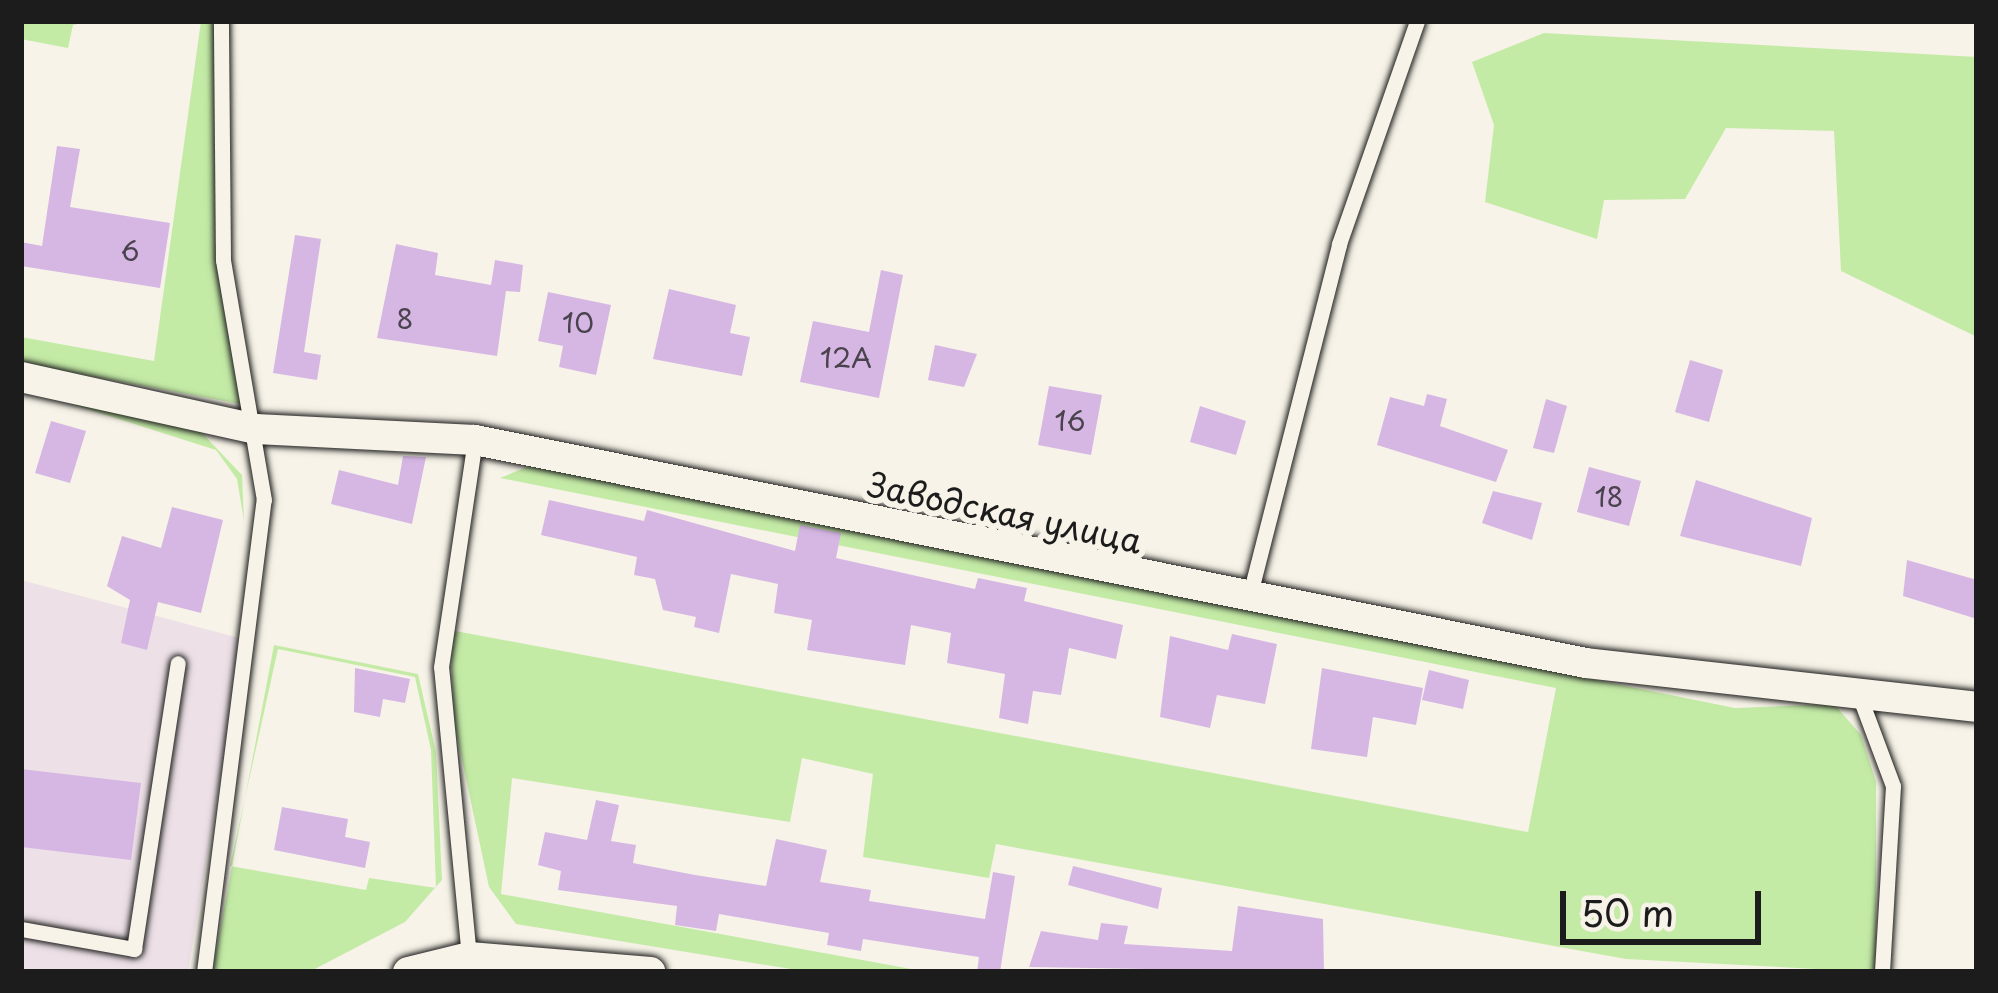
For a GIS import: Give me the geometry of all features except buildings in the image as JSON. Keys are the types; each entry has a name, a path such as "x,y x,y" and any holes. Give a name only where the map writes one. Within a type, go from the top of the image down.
{"street":[{"name":"Заводская улица","path":"21,376 256,429 475,440 1586,663 1977,707"},
{"path":"408,972 469,957 583,962 650,972"}],"lane":[{"path":"204,972 256,631 256,429 223,260 221,21"},
{"path":"1249,598 1339,244 1417,21"},
{"path":"469,957 441,667 475,440"},
{"path":"21,929 134,949 178,663"},
{"path":"1856,690 1893,785 1882,972"}],"shaded area":[{"path":"21,580 243,639 188,972 21,972"}],"green space":[{"path":"21,21 91,21 73,25 68,48 21,39"},
{"path":"201,21 214,21 215,242 240,404 21,363 21,337 154,361"},
{"path":"1544,33 1977,57 1977,337 1841,271 1834,131 1726,128 1685,199 1604,200 1597,239 1485,202 1494,125 1472,62"},
{"path":"21,388 201,432 242,475 244,521 237,479 216,450"},
{"path":"532,465 1735,708 1834,704 1861,735 1876,782 1876,972 1626,959 996,844 989,878 863,857 873,774 802,758 790,822 512,778 501,894 928,972 809,972 516,924 489,887 454,722 450,630 1528,832 1556,688 500,478"},
{"path":"274,645 418,674 436,752 442,880 436,887 431,750 415,677 278,649 245,800"},
{"path":"232,866 366,890 369,878 435,888 405,922 309,972 212,972"}]}
